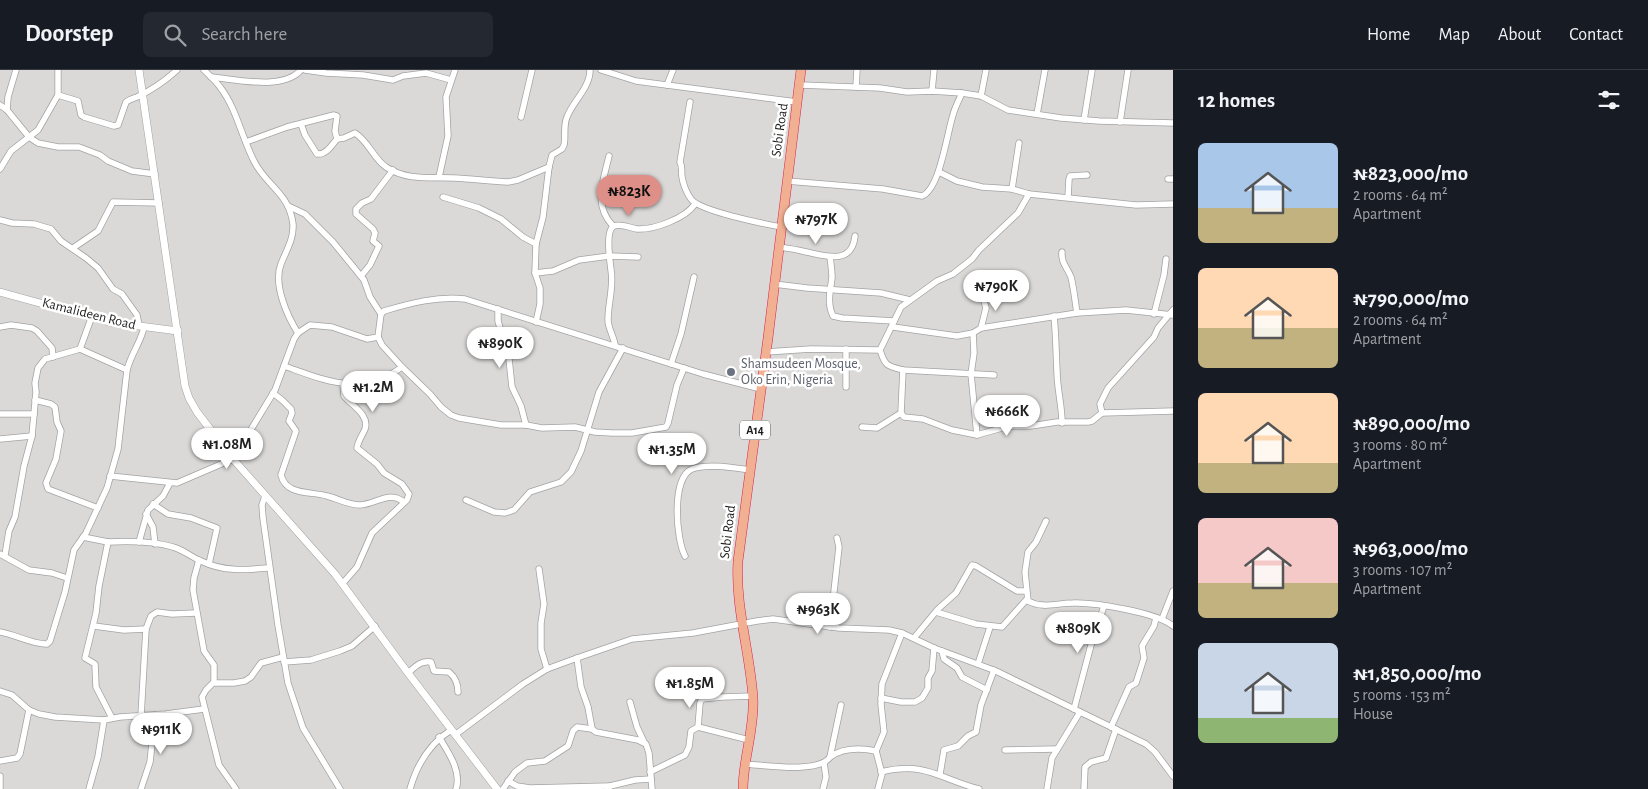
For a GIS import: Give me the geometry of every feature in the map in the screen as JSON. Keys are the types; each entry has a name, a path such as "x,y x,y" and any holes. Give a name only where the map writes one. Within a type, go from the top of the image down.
{"highway":[{"name":"Sobi Road","path":"743,789 753,714 753,696 737,573 801,70"}],"street":[{"path":"7,110 8,97 16,70"},
{"path":"0,169 11,151 38,130 58,95 58,70"},
{"path":"139,70 185,386 189,398 197,412 233,459 343,583 408,673 497,789"},
{"path":"58,95 78,101 81,115 84,117 114,126 118,125 126,102 161,84 178,70"},
{"path":"204,70 225,94 256,165 274,185 288,206 292,223 292,235 281,265 279,277 286,311 298,332"},
{"path":"211,77 247,82 276,82 289,78 301,70"},
{"path":"305,70 358,74 393,80 403,76 426,73 451,80"},
{"path":"439,178 448,136 446,97 455,70"},
{"path":"521,118 532,70"},
{"path":"536,322 540,304 540,288 535,273 536,244 544,209 549,167 552,155 562,149 564,145 566,118 572,104 587,83 590,70"},
{"path":"601,70 636,81 797,102"},
{"path":"667,85 673,70"},
{"path":"856,87 857,70"},
{"path":"932,91 934,70"},
{"path":"981,96 986,70"},
{"path":"1037,114 1045,70"},
{"path":"1084,120 1092,70"},
{"path":"1120,122 1128,70"},
{"path":"800,85 880,88 907,92 962,93 981,96 1008,110 1084,120 1173,123"},
{"path":"787,181 883,189 922,196 926,195 939,172 953,113 962,93"},
{"path":"690,102 680,162 691,200 695,204 746,220 781,227"},
{"path":"0,105 7,110 29,137 45,145 84,148 132,171 155,174"},
{"path":"246,142 336,115 335,131 337,138"},
{"path":"301,124 317,154 324,153 337,138"},
{"path":"337,138 344,138 353,133 357,134 370,148 375,158 393,170 419,178 508,182 518,180 549,167"},
{"path":"1012,190 1019,143"},
{"path":"608,156 600,197 604,216 613,226 649,229 688,212 695,204"},
{"path":"361,276 370,266 379,246 372,241 375,233 373,229 356,214 356,209 373,197 393,170"},
{"path":"939,172 956,181 976,186 1029,194 1136,205 1173,204"},
{"path":"1068,197 1068,179 1070,176 1087,174"},
{"path":"994,376 903,370 889,367 884,363 880,350 902,307 910,300 918,297 937,281 953,274 965,265 1018,213 1029,194"},
{"path":"443,196 479,208 501,219 523,237 536,244"},
{"path":"73,248 98,231 113,202 159,203"},
{"path":"288,206 305,214 318,226 361,276 370,296 382,314 378,337 382,345 430,394 441,408 451,415 486,424 526,425 542,428 575,427 594,432 632,433 666,427 677,385 684,368"},
{"path":"0,220 46,226 51,229 61,241 80,252 98,268 113,289 125,298 137,315 142,327 141,338 130,357 127,370 118,449 107,488 83,537 74,550 52,635 47,644 42,644 0,632"},
{"path":"613,226 609,234 609,256 613,280 608,321 615,345"},
{"path":"778,247 830,257 847,253 853,245 855,236"},
{"path":"1062,252 1062,263 1070,275 1077,313"},
{"path":"535,273 553,271 579,260 609,256 638,257"},
{"path":"830,257 832,278 829,289 830,310 833,316 894,324 957,336 973,333 980,328 1077,313 1126,310 1170,315"},
{"path":"1154,314 1166,259"},
{"path":"671,364 681,334 694,277"},
{"path":"774,284 880,293 910,300"},
{"name":"Kamalideen Road","path":"0,292 109,322 178,331"},
{"path":"980,328 986,308 982,294"},
{"path":"382,314 392,309 428,299 448,297 465,299 684,368 761,389"},
{"path":"498,309 498,321 509,358 512,387 521,406 526,425"},
{"path":"1102,413 1100,404 1108,388 1154,337 1173,310"},
{"path":"80,349 92,316"},
{"path":"1054,316 1062,423"},
{"path":"110,476 170,483 182,482 233,459 273,394 298,332 310,325 319,324 367,338 378,337"},
{"path":"0,327 11,325 32,328 51,346 53,357"},
{"path":"973,333 974,346 971,374 977,435"},
{"path":"466,500 494,512 505,513 514,510 530,492 561,482 571,472 581,452 599,392 624,348"},
{"path":"67,578 52,573 29,570 2,554 15,517 24,466 32,436 36,400 35,382 38,368 42,361 80,349 127,370"},
{"path":"766,352 811,349 880,350"},
{"path":"846,349 846,387"},
{"path":"284,366 343,384 369,383 402,367"},
{"path":"903,370 901,413 904,417 923,419 952,430 977,435 1008,426 1092,421 1102,413 1173,411"},
{"path":"343,384 344,396 365,420 365,428 357,448 377,464 384,473 402,484 409,494 404,502 372,533 356,567 343,583"},
{"path":"273,394 291,409 292,413 288,421 296,431 281,475 288,486 299,492 322,494 350,504 367,504 391,497 398,498 404,502"},
{"path":"36,400 55,407 57,422 61,431 56,459 46,482 48,489 98,508"},
{"path":"862,426 878,428 901,413"},
{"path":"0,414 34,414"},
{"path":"0,439 32,436"},
{"path":"685,556 679,541 678,514 681,480 685,473 696,468 713,467 750,470"},
{"path":"139,542 146,514 153,504 163,496 170,483"},
{"path":"265,496 262,505 268,544 269,568 288,683 303,728 340,789"},
{"path":"153,504 168,514 191,518 217,528 209,564"},
{"path":"146,514 153,527 155,544"},
{"path":"936,612 990,627 1006,625 1027,600 1025,572 1028,552 1036,542 1046,521"},
{"path":"83,537 108,542 155,544 178,549 216,568 237,570 269,568"},
{"path":"830,627 839,547 837,538"},
{"path":"108,542 103,558 94,626 86,658 95,664 96,687 112,718"},
{"path":"199,560 193,584 196,613 204,651 214,665 214,682 202,697 219,766 236,789"},
{"path":"914,638 936,612 956,593 972,565 1017,590 1026,592"},
{"path":"539,569 544,604 541,623 542,649 547,670"},
{"path":"1084,789 1085,767 1091,762 1106,758 1113,728 1127,690 1136,683 1144,658 1142,646 1173,590"},
{"path":"1027,600 1031,603 1050,606 1071,603 1112,606 1159,618 1173,626"},
{"path":"1047,789 1052,758 1077,710 1090,645 1104,606"},
{"path":"141,716 146,629 153,614 196,613"},
{"path":"410,789 419,766 432,744 439,737 453,732 523,684 547,670 632,639 693,633 757,621 784,620 830,627 889,630 902,633 934,648 994,670 1146,744 1155,752 1173,776"},
{"path":"94,626 124,630 146,629"},
{"path":"214,682 234,683 245,681 251,677 261,663 283,659 311,660 340,651 352,646 375,626"},
{"path":"978,664 990,627"},
{"path":"878,789 881,772 876,751 884,732 881,698 882,684 902,633"},
{"path":"881,698 901,702 915,702 922,698 928,688 934,648"},
{"path":"942,651 944,659 956,668 962,677 987,690"},
{"path":"578,658 581,687 588,707 592,729"},
{"path":"408,673 419,664 426,661 431,662 434,671 449,672 458,685 458,692"},
{"path":"940,774 944,750 958,746 977,730 981,705 994,670"},
{"path":"0,690 12,695 29,710 55,717 104,720 204,708"},
{"path":"698,727 702,699 753,696"},
{"path":"630,702 636,727 649,753 652,789"},
{"path":"830,757 841,704"},
{"path":"0,761 17,758 20,754 29,710"},
{"path":"142,789 150,762 155,715"},
{"path":"89,789 98,757 104,720"},
{"path":"503,789 515,772 527,763 545,761 567,747 572,731 577,727 644,742"},
{"path":"508,781 517,786 530,788 609,788 650,776 686,755 691,731 698,727 749,740"},
{"path":"439,737 454,762 457,779 456,789"},
{"path":"745,764 780,767 824,763 835,753 860,748 876,751"},
{"path":"1005,750 1057,749"},
{"path":"823,789 826,777 824,763"},
{"path":"881,772 909,767 940,774 964,785 979,789"},
{"path":"0,776 0,789"}],"shaded area":[{"path":"0,70 1173,70 1173,789 0,789"}],"place":[{"name":"Shamsudeen Mosque, Oko Erin, Nigeria","path":"731,372"}]}
